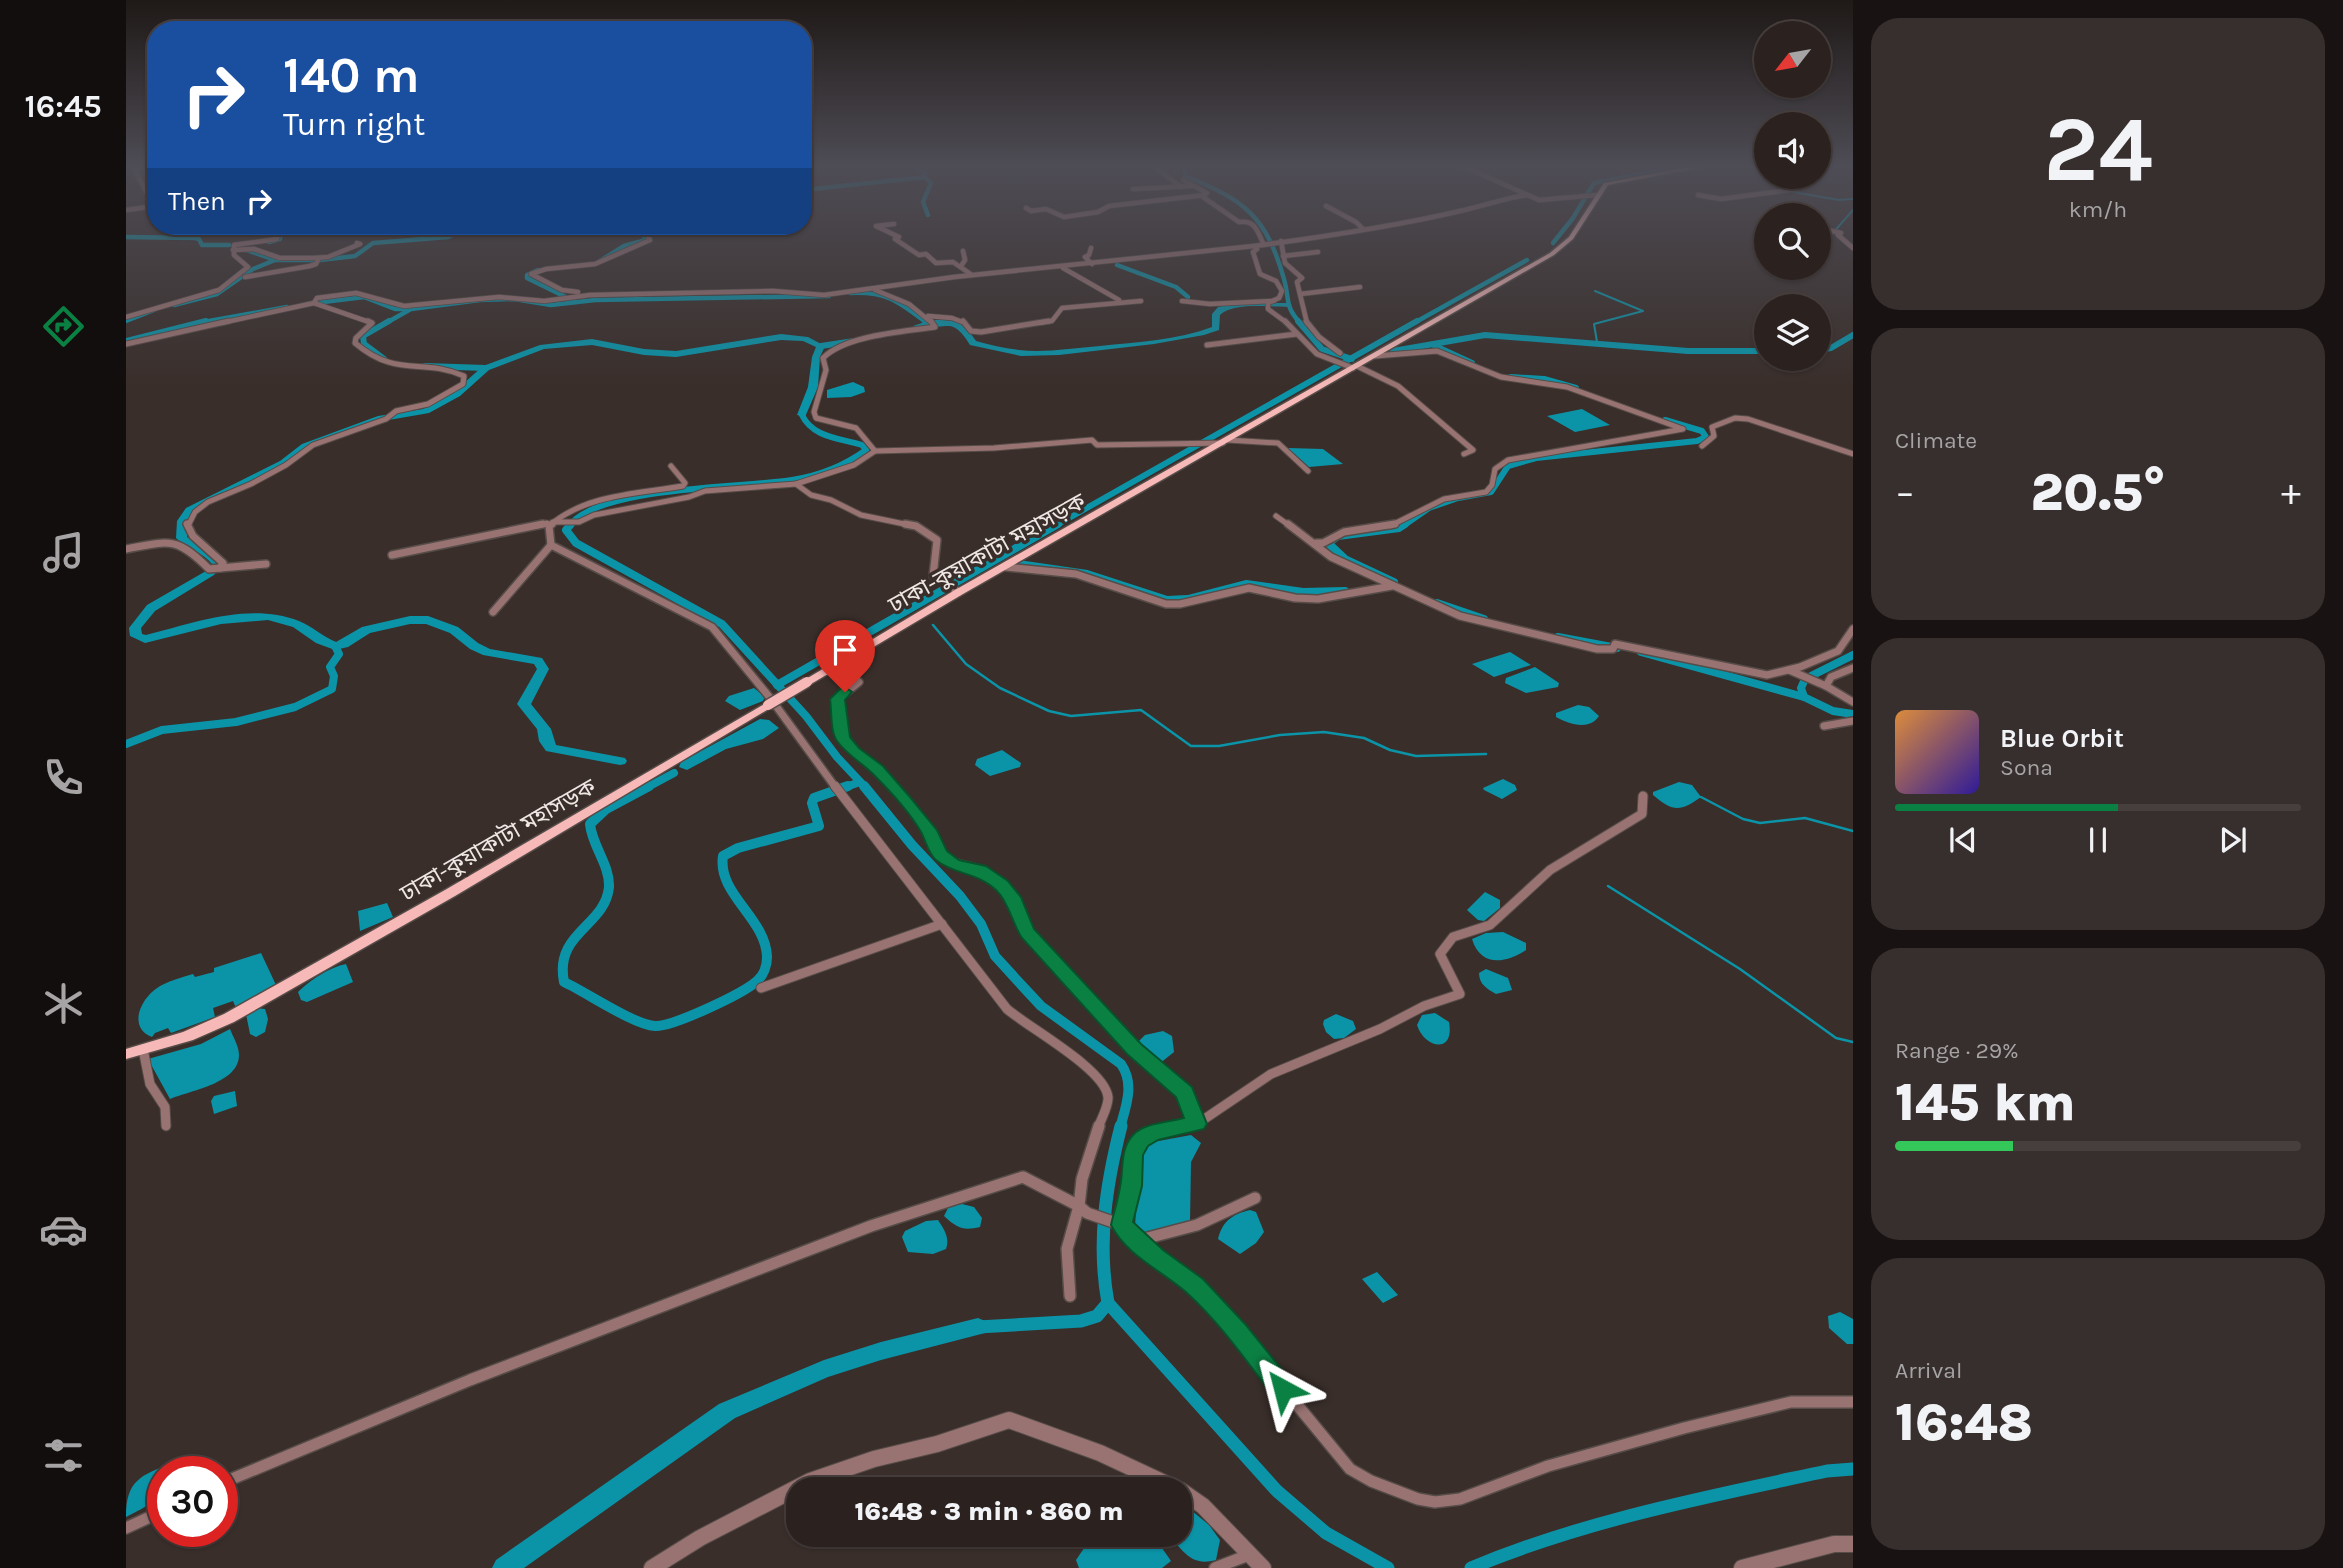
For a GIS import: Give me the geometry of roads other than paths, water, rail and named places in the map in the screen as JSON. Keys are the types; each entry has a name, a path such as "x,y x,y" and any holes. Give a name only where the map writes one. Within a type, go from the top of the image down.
{"main road":[{"name":"ঢাকা-কুয়াকাটা মহাসড়ক","path":"126,1054 210,1027 238,1013 450,893 959,593 1355,368 1558,250 1570,239"}],"street":[{"path":"126,317 219,290 248,267 234,255 232,247 275,239"},
{"path":"590,295 562,290 534,278 531,274 553,268 601,262 627,247 650,239"},
{"path":"896,239 902,246 919,255 926,254 936,263 949,262 961,266 972,275"},
{"path":"1261,239 1263,243"},
{"path":"126,344 356,293 404,306 499,297 544,300 582,295 773,291 824,295 972,275 1254,246 1293,239"},
{"path":"1281,241 1285,263 1302,278 1297,282 1306,320 1340,353"},
{"path":"233,250 247,248 265,251 280,258 318,258 356,248 360,244 357,243"},
{"path":"1254,246 1260,274 1276,281 1282,291 1279,298 1268,303 1268,309 1281,317 1317,354 1398,386 1473,450 1464,454"},
{"path":"1091,248 1089,255 1085,257 1092,264"},
{"path":"961,266 965,260 963,251"},
{"path":"1283,256 1318,252"},
{"path":"245,277 316,264 318,258"},
{"path":"1062,267 1121,301"},
{"path":"1300,294 1360,287"},
{"path":"872,289 897,296 932,320 935,327 841,344 826,352 823,358 826,370 816,403 816,418 829,423 850,424 860,430 875,451"},
{"path":"220,568 223,563 218,556 200,545 190,533 187,524 195,512 208,502 251,484 286,465 313,445 358,426 386,419 396,411 428,404 465,381 463,374 453,371 410,369 374,359 355,343 356,338 372,323 315,301"},
{"path":"932,320 957,318 971,331 981,332 1052,321 1062,309 1141,301"},
{"path":"1182,301 1210,304 1274,301"},
{"path":"1207,345 1297,334"},
{"path":"1315,543 1323,543 1328,538 1343,533 1389,526 1405,520 1420,508 1446,498 1485,491 1492,485 1496,469 1508,460 1683,429 1627,411 1567,387 1501,377 1439,351 1375,356"},
{"path":"1702,446 1714,436 1712,427 1739,417 1853,454"},
{"path":"392,555 547,523 579,522 594,515 689,497 705,491 796,484 854,465 875,451 994,448 1092,440 1097,445 1155,442 1278,443 1308,471"},
{"path":"551,524 566,512 596,502 683,485 685,483 671,466"},
{"path":"796,484 811,495 831,500 861,515 915,526 937,540 933,576 959,593"},
{"path":"1276,516 1331,557 1460,616 1598,649 1613,648 1756,674 1789,670 1838,651 1853,629"},
{"path":"493,611 551,545 551,524"},
{"path":"126,549 170,541 193,553 209,569 266,564"},
{"path":"551,545 712,627 771,699 796,736 1007,1009 1080,1062 1102,1083 1108,1098 1082,1179 1083,1209 1067,1249 1070,1296"},
{"path":"1006,567 1076,574 1166,604 1189,602 1245,588 1261,589 1295,598 1318,599 1392,586"},
{"path":"838,663 859,682 838,699 842,738 853,751 877,769 905,800 946,860 980,870 1002,885 1012,897 1020,921 1028,933 1134,1049 1184,1093 1196,1124"},
{"path":"1826,686 1831,677 1853,668"},
{"path":"1789,670 1826,686 1853,702"},
{"path":"1824,726 1853,721"},
{"path":"1122,1225 1132,1186 1133,1155 1140,1141 1152,1133 1196,1124 1271,1074 1380,1029 1424,1006 1460,995 1440,954 1453,937 1490,925 1550,870 1643,814 1643,796"},
{"path":"761,988 942,924"},
{"path":"143,1049 150,1084 165,1107 166,1126"},
{"path":"238,1476 470,1380 871,1226 1023,1177 1083,1209 1122,1225 1136,1241 1195,1286 1350,1469 1371,1482 1418,1499 1435,1502 1460,1499 1548,1465 1684,1427 1791,1402 1853,1402"},
{"path":"1136,1241 1159,1238 1196,1226 1255,1198"},
{"path":"819,1477 874,1459 937,1444 1009,1420 1100,1453 1151,1477"},
{"path":"652,1568 701,1538 786,1493"},
{"path":"1192,1500 1221,1522 1246,1556 1263,1568"},
{"path":"126,1528 147,1518"},
{"path":"1742,1568 1834,1544 1853,1544"},
{"path":"1215,1568 1246,1556"}],"water":[{"path":"853,382 864,387 865,392 851,397 827,398 827,390"},
{"path":"1582,409 1610,425 1575,432 1547,416"},
{"path":"1288,448 1323,449 1343,464 1309,467"},
{"path":"1510,652 1531,665 1494,677 1472,664"},
{"path":"1535,667 1559,683 1558,687 1526,693 1505,683 1506,678"},
{"path":"754,688 765,697 763,701 740,710 725,701 729,696"},
{"path":"1578,705 1589,707 1599,716 1595,721 1584,725 1556,717 1556,713"},
{"path":"760,719 769,720 779,728 763,739 726,749 687,770 679,767 681,762"},
{"path":"1002,750 1021,763 1020,767 990,776 975,765 977,759"},
{"path":"1503,779 1515,785 1517,790 1502,799 1484,790 1483,788"},
{"path":"1679,782 1692,785 1701,797 1677,808 1666,805 1653,795 1653,792"},
{"path":"1485,892 1500,900 1500,908 1484,921 1478,920 1467,910"},
{"path":"387,903 393,917 360,931 358,911"},
{"path":"1503,932 1526,943 1526,950 1502,960 1488,959 1481,955 1472,939 1486,933"},
{"path":"261,953 276,985 236,1008 233,1001 213,1008 215,1017 171,1033 168,1028 152,1037 140,1026 138,1019 143,1003 162,985 193,974 195,977 214,972 214,968"},
{"path":"346,964 353,982 307,1002 301,1000 298,992 308,983 327,971"},
{"path":"1486,969 1508,978 1512,990 1496,994 1487,988 1480,980 1479,973"},
{"path":"256,1008 265,1009 268,1019 265,1032 256,1037 250,1034 246,1014"},
{"path":"1435,1013 1449,1022 1450,1033 1443,1044 1432,1043 1426,1039 1417,1025 1422,1015"},
{"path":"1336,1014 1353,1021 1356,1029 1344,1038 1334,1039 1326,1032 1323,1024 1324,1020"},
{"path":"230,1029 239,1055 237,1065 231,1072 213,1084 170,1099 148,1059 201,1044"},
{"path":"1163,1031 1172,1036 1174,1052 1159,1064 1140,1050 1138,1042 1145,1035"},
{"path":"235,1091 237,1106 214,1114 211,1101 214,1096"},
{"path":"1191,1135 1201,1143 1191,1162 1190,1222 1147,1236 1135,1226 1140,1149 1153,1142"},
{"path":"962,1204 974,1207 982,1218 980,1227 960,1228 944,1216 949,1206"},
{"path":"1250,1210 1256,1212 1264,1232 1256,1243 1240,1254 1218,1239 1222,1227 1229,1219"},
{"path":"938,1220 947,1237 946,1249 933,1254 908,1252 902,1237 905,1231 926,1221"},
{"path":"1377,1272 1398,1295 1383,1303 1362,1279"},
{"path":"1840,1312 1853,1319 1853,1344 1847,1344 1829,1328 1828,1316"},
{"path":"147,1474 147,1505 126,1517 132,1487"},
{"path":"1192,1511 1209,1525 1220,1540 1216,1560 1200,1561 1179,1547 1192,1547"},
{"path":"1085,1547 1161,1547 1171,1561 1162,1568 1079,1568 1076,1560"}],"waterway":[{"path":"199,239 202,245 229,245"},
{"path":"269,242 279,239"},
{"path":"275,260 320,260 355,256 373,243 421,239"},
{"path":"600,261 624,246 646,239"},
{"path":"1269,239 1284,279 1289,307 1300,323"},
{"path":"1553,243 1556,239"},
{"path":"241,248 275,260"},
{"path":"174,305 217,294 253,269 275,260"},
{"path":"1414,323 1527,260"},
{"path":"1117,265 1176,287 1188,297"},
{"path":"538,270 527,275 527,278 576,302"},
{"path":"1595,291 1643,311 1594,324 1597,342"},
{"path":"850,293 874,294 892,299 927,323"},
{"path":"386,323 411,309 480,300 514,299 551,305 595,300 829,296"},
{"path":"307,304 364,297 395,309 409,309"},
{"path":"927,323 955,323 965,330 973,343 1015,352 1059,352 1122,346 1204,332 1216,328 1216,314 1221,309 1236,305 1288,305"},
{"path":"198,323 287,307"},
{"path":"126,321 154,310"},
{"path":"198,323 206,321"},
{"path":"384,359 364,344 363,336 389,321"},
{"path":"1298,321 1322,349 1351,359"},
{"path":"1351,359 1417,321"},
{"path":"126,341 198,323"},
{"path":"916,328 927,323"},
{"path":"1393,351 1485,335 1688,351 1754,351"},
{"path":"1831,348 1853,335"},
{"path":"620,761 551,748 546,741 544,729 524,704 543,669 538,661 487,652 474,646 454,630 428,620 410,620 366,630 344,644 335,646 320,640 297,624 268,616 221,620 145,639 136,636 135,628 151,608 210,573 218,564 214,557 181,538 182,521 190,510 284,463 305,446 381,418 426,411 457,394 486,368 543,347 592,342 644,352 676,354 781,337 805,339 821,346 816,357 813,387 802,415"},
{"path":"821,346 854,341"},
{"path":"1435,346 1472,363"},
{"path":"1055,526 1351,359"},
{"path":"425,366 486,368"},
{"path":"1511,377 1544,379 1576,388"},
{"path":"570,525 585,513 609,503 673,491 802,478 840,465 866,450 862,445 820,433 807,423 802,415"},
{"path":"1403,526 1429,508 1458,498 1491,492 1508,466 1536,458 1697,441 1706,437 1702,431 1665,420"},
{"path":"777,685 1058,524"},
{"path":"1394,582 1345,559 1328,543 1338,536 1399,528 1405,524"},
{"path":"570,525 566,530 576,543 722,624 777,685"},
{"path":"1018,564 1087,574 1167,600 1188,599 1246,584 1303,592 1345,591"},
{"path":"1437,603 1484,619"},
{"path":"933,625 966,664 1000,688 1049,711 1071,716 1141,710 1191,746 1219,746 1280,735 1324,732 1364,738 1390,750 1416,756 1486,754"},
{"path":"1558,637 1617,648"},
{"path":"126,744 162,730 236,722 295,707 332,689 334,676 330,667 339,654 335,646"},
{"path":"1641,652 1804,697"},
{"path":"1807,678 1853,655"},
{"path":"1804,697 1801,688 1805,679"},
{"path":"777,685 866,788"},
{"path":"1804,697 1833,711 1853,714"},
{"path":"646,788 674,773"},
{"path":"843,788 860,782"},
{"path":"649,786 606,809 590,824 607,871 609,887 606,901 573,941 566,952 563,965 564,982 635,1020 655,1026 677,1021 724,1001 757,981 765,970 765,943 727,882 723,870 723,856 738,848 819,826 812,803 814,798 848,786"},
{"path":"864,786 912,845 960,896 981,924 995,956 1015,978 1041,1006 1121,1064 1128,1079 1128,1087 1120,1128"},
{"path":"1701,797 1743,819 1760,823 1805,818 1853,831"},
{"path":"1608,886 1740,969 1836,1038 1853,1042"},
{"path":"1108,1303 1103,1236 1111,1170 1121,1126"},
{"path":"978,1327 1081,1321 1097,1316 1108,1303"},
{"path":"1108,1303 1277,1491 1326,1533 1388,1568"},
{"path":"504,1568 727,1411 824,1369 881,1351 978,1327"},
{"path":"1471,1568 1558,1536 1647,1511 1827,1471 1853,1469"}]}
